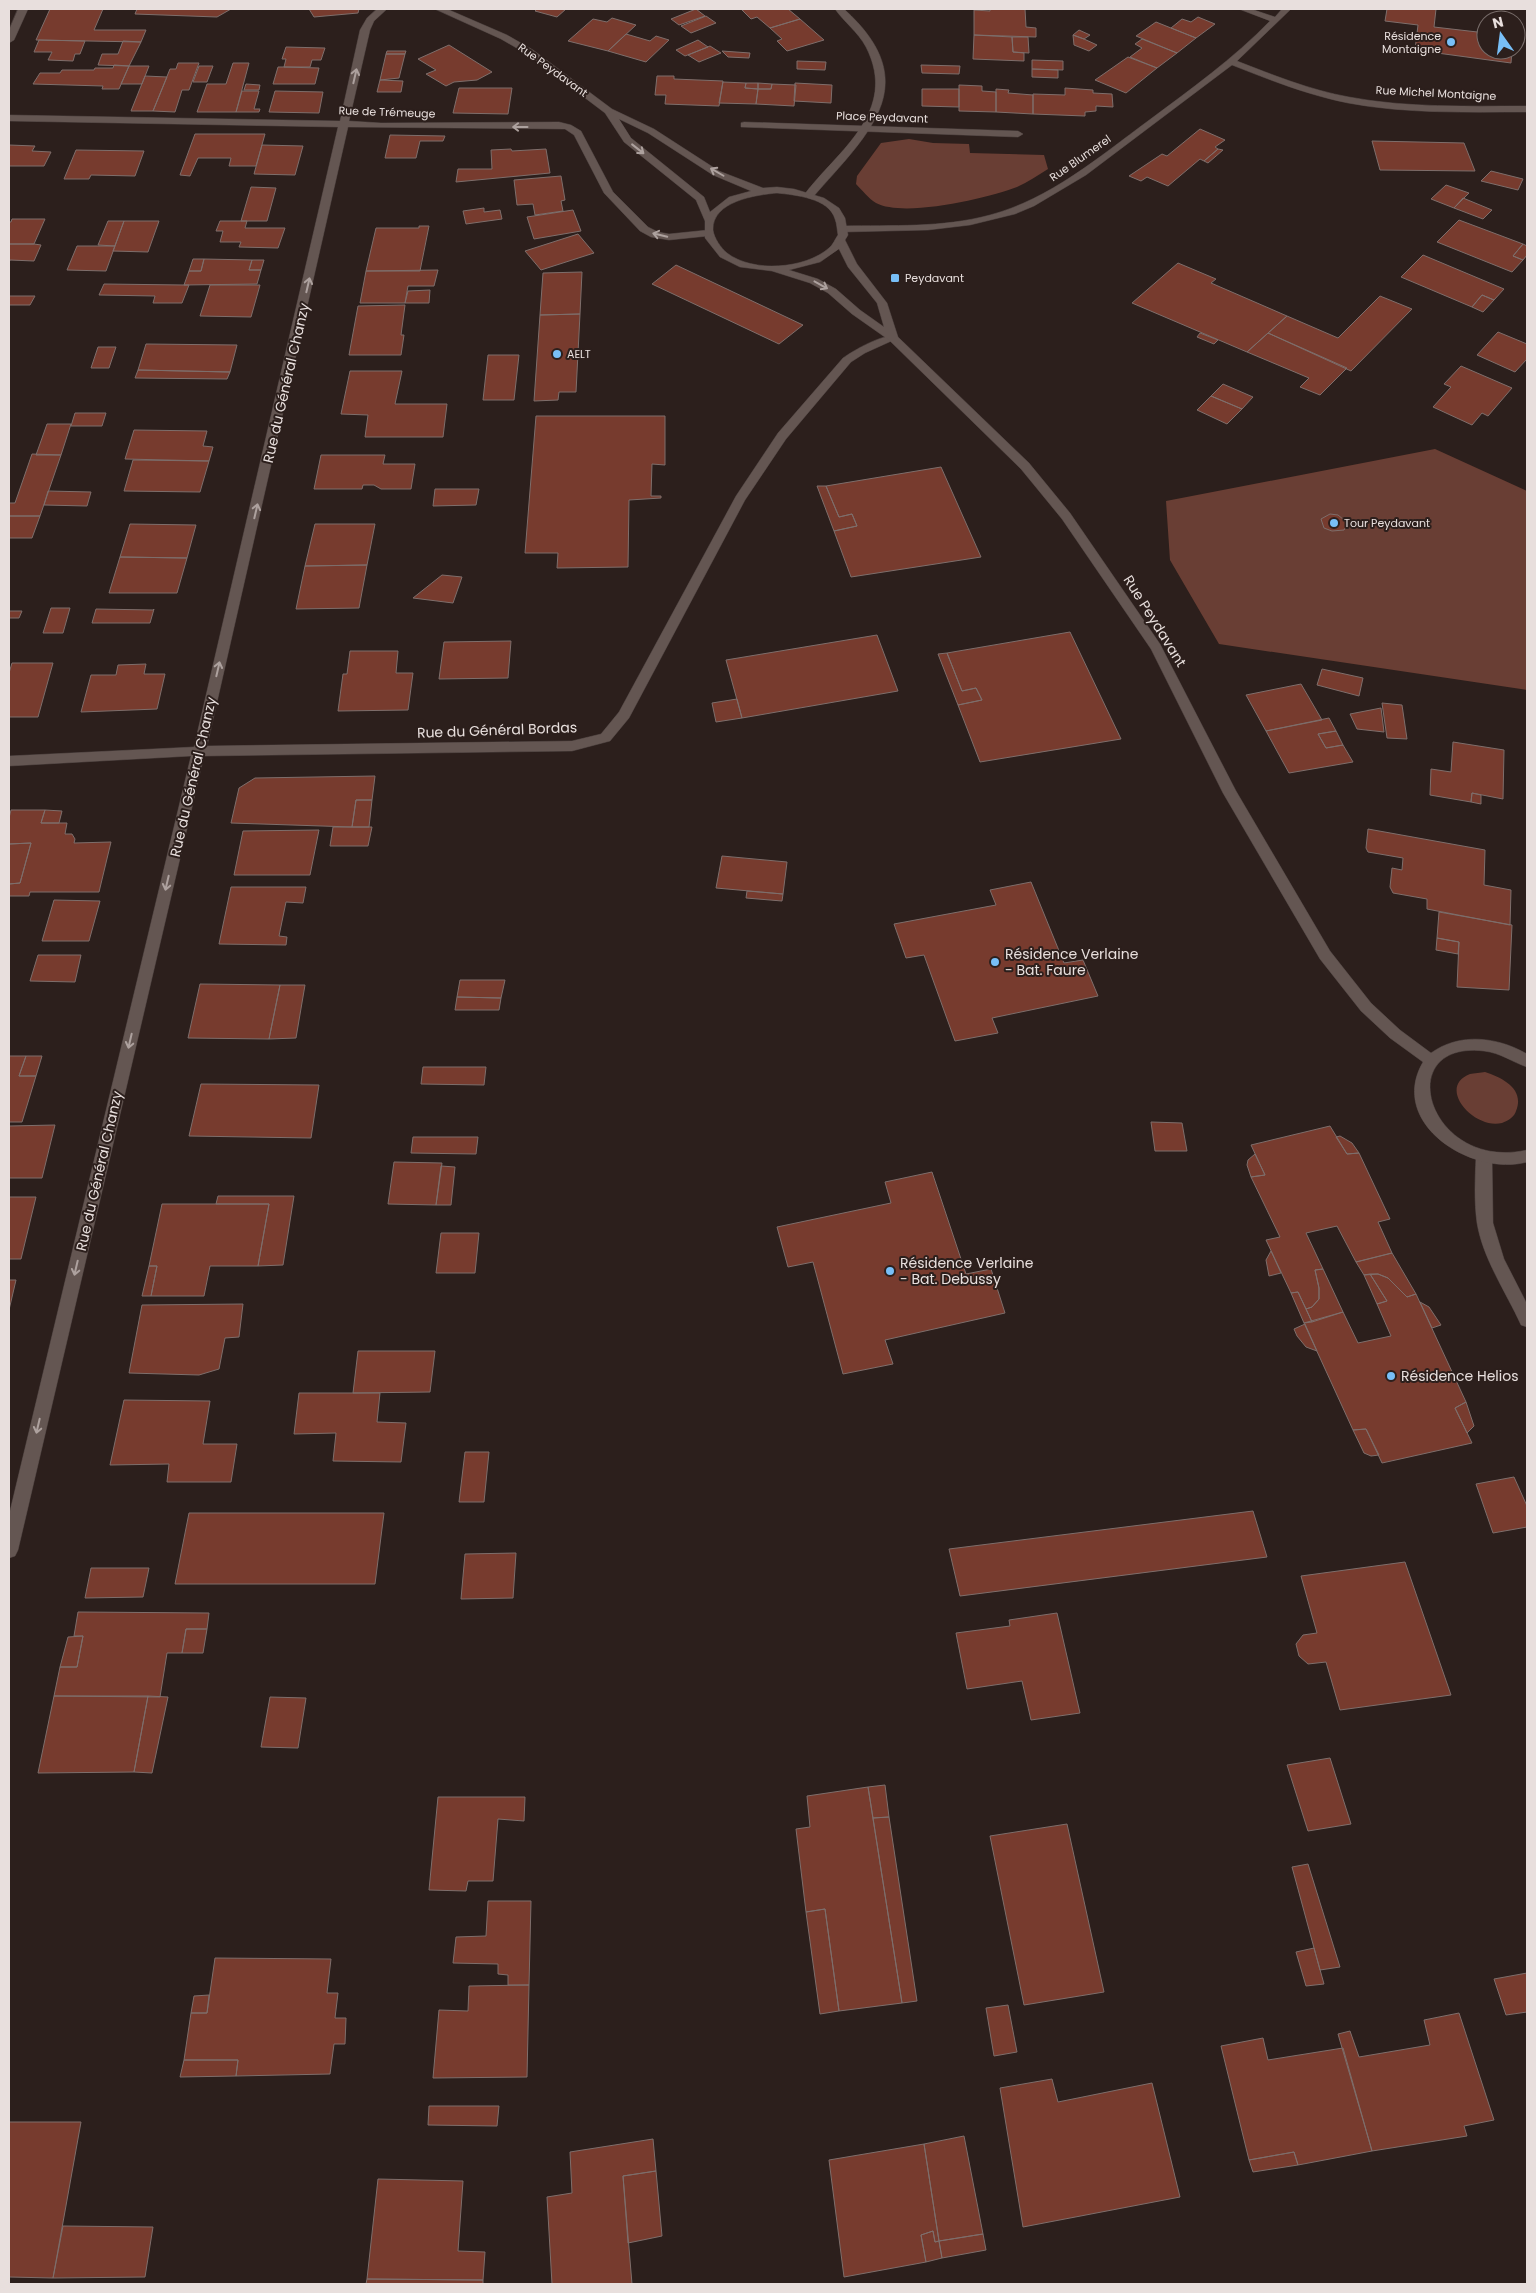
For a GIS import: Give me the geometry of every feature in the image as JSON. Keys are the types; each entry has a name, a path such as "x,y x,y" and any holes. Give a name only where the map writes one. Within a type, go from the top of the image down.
{"street":[{"path":"9,40 23,9"},
{"name":"Rue du Général Chanzy","path":"9,1550 199,751 345,124 365,30 370,20 382,9"},
{"name":"Rue Peydavant","path":"440,9 504,37 530,52 609,111 651,131 716,173 761,191"},
{"path":"809,195 864,129 880,97 878,65 872,48 861,30 839,9"},
{"path":"1243,9 1276,20"},
{"name":"Rue Blumerel","path":"843,229 947,226 1011,212 1027,205 1079,177 1192,92 1287,9"},
{"name":"Rue Michel Montaigne","path":"1230,60 1323,94 1355,101 1389,105 1527,109"},
{"name":"Rue Peydavant","path":"609,111 627,140 700,199 709,220"},
{"name":"Rue de Trémeuge","path":"9,118 381,126 568,127 578,133 582,139 609,193 644,229 655,235 669,237 708,233"},
{"name":"Place Peydavant","path":"744,125 1018,134"},
{"path":"841,242 818,260 798,267 775,269 753,267 722,255 713,245 708,233 709,220 719,208 734,198 761,191 777,190 809,195 825,203 841,219 843,229 841,242 852,265 882,303 892,338"},
{"name":"Rue Peydavant","path":"775,269 814,281 832,291 856,312 892,338 1025,466 1066,516 1156,647 1230,792 1325,955 1366,1007 1395,1034 1432,1061"},
{"name":"Rue du Général Bordas","path":"9,762 199,751 572,746 605,738 624,715 740,499 782,436 847,360 861,351 892,338"},
{"path":"1526,1156 1505,1160 1484,1157 1460,1148 1441,1133 1426,1114 1421,1095 1422,1076 1432,1061 1443,1052 1457,1047 1473,1045 1496,1047 1518,1055 1527,1061"},
{"path":"1484,1157 1485,1225 1494,1250 1527,1320"}],"shaded area":[{"path":"909,139 933,143 969,144 970,153 1044,155 1048,169 1017,187 947,205 906,208 889,207 876,203 856,184 857,176 881,143"},
{"path":"1435,449 1527,491 1527,690 1219,644 1170,560 1166,501"},
{"path":"1485,1072 1505,1081 1515,1091 1517,1096 1518,1103 1515,1113 1511,1118 1502,1123 1480,1120 1463,1106 1458,1097 1457,1088 1460,1080 1470,1074"}],"building":[{"path":"50,9 103,9 94,30 146,30 141,42 36,40"},
{"path":"137,9 231,9 217,17 135,14"},
{"path":"309,9 359,9 358,13 314,17"},
{"path":"533,9 566,9 557,17"},
{"path":"696,9 705,16 679,25 671,19"},
{"path":"788,9 800,19 770,28 757,17 751,19 742,10"},
{"path":"990,9 1025,9 1026,27 1036,28 1036,37 974,35 974,10 990,11"},
{"name":"Résidence Montaigne","path":"1387,9 1436,9 1434,27 1476,32 1476,58 1415,50 1418,25 1385,21"},
{"path":"706,16 716,23 691,33 681,26"},
{"path":"1198,17 1215,24 1196,38 1171,28 1182,19 1191,22"},
{"path":"612,18 636,25 608,51 568,41 593,19 607,22"},
{"path":"800,19 824,40 787,51 777,41 782,39 770,28"},
{"path":"1156,22 1196,38 1177,53 1136,36"},
{"path":"1079,30 1090,35 1084,39 1073,35"},
{"path":"626,34 650,41 656,36 669,40 646,62 608,51"},
{"path":"974,35 1012,37 1013,52 1024,53 1024,61 973,59"},
{"path":"1073,35 1097,45 1089,51 1074,45"},
{"path":"1012,37 1028,37 1029,53 1013,52"},
{"path":"1142,39 1177,53 1157,68 1130,57 1142,48 1135,44"},
{"path":"39,40 85,41 80,54 75,54 73,61 48,60 52,52 34,52"},
{"path":"698,40 708,47 685,56 676,50"},
{"path":"123,41 141,42 129,66 98,65 102,54 118,54"},
{"path":"449,45 492,72 477,80 454,82 446,86 426,74 436,70 418,59"},
{"path":"710,46 721,53 699,62 688,55"},
{"path":"286,47 325,48 321,60 312,60 310,67 284,67 286,59 282,59"},
{"path":"387,51 406,51 405,54 386,54"},
{"path":"722,51 750,53 749,58 728,57"},
{"path":"386,54 405,54 399,78 380,80"},
{"path":"1128,57 1157,68 1126,93 1095,80"},
{"path":"1032,60 1063,61 1063,70 1032,69"},
{"name":"Résidence Montaigne","path":"1489,60 1511,60 1511,63"},
{"path":"797,61 826,62 825,70 797,69"},
{"path":"178,63 199,63 189,90 182,90 175,112 153,111 170,69 176,69"},
{"path":"233,63 249,63 236,112 197,112 207,84 226,84"},
{"path":"114,65 129,66 119,89 102,89 103,86 33,84 40,73 113,68"},
{"path":"921,65 960,66 959,74 922,73"},
{"path":"129,66 149,66 142,84 121,84"},
{"path":"199,66 213,66 207,82 193,82"},
{"path":"278,67 319,68 315,84 273,84"},
{"path":"1032,69 1058,70 1058,78 1032,77"},
{"path":"145,76 167,77 153,111 131,111"},
{"path":"657,76 674,76 674,79 723,81 719,106 665,104 666,95 655,95"},
{"path":"380,80 403,81 401,92 377,92"},
{"path":"723,82 746,83 745,88 758,89 756,104 719,103"},
{"path":"746,83 758,83 758,89 745,88"},
{"path":"758,83 772,84 771,89 758,89"},
{"path":"795,83 832,85 831,103 794,101"},
{"path":"246,84 260,85 259,90 244,90"},
{"path":"772,84 796,85 794,106 756,104 758,89 771,89"},
{"path":"959,85 982,86 982,91 996,92 996,112 959,111"},
{"path":"459,88 512,88 508,114 453,113"},
{"path":"1065,88 1093,90 1093,93 1112,94 1113,107 1096,106 1096,111 1085,112 1085,116 1033,114 1033,94 1065,95"},
{"path":"922,89 959,89 959,107 922,106"},
{"path":"996,89 1009,90 1008,93 1033,95 1033,114 996,112"},
{"path":"242,91 259,91 254,109 260,109 259,112 236,112"},
{"path":"275,91 323,92 319,113 269,112"},
{"path":"1200,129 1225,140 1215,147 1218,149 1204,161 1200,159 1168,186 1147,177 1141,181 1129,176 1162,154 1167,156"},
{"path":"195,134 265,134 256,166 229,166 231,158 198,158 190,176 180,175"},
{"path":"390,135 445,136 443,141 420,141 416,158 385,158"},
{"path":"1372,141 1464,143 1475,171 1380,170"},
{"path":"9,145 35,146 32,151 51,152 44,166 9,166"},
{"path":"262,145 303,146 295,175 254,174"},
{"path":"511,149 512,151 546,149 550,173 456,182 458,169 492,169 491,150"},
{"path":"1218,149 1223,150 1208,163 1204,161"},
{"path":"76,150 144,151 135,176 91,175 89,179 64,179"},
{"path":"1491,171 1523,179 1518,190 1481,181"},
{"path":"561,176 565,200 561,201 563,211 535,215 533,204 517,205 514,180"},
{"path":"1446,185 1469,193 1454,208 1431,199"},
{"path":"251,187 276,188 267,221 241,221"},
{"path":"1463,198 1492,210 1483,219 1454,208"},
{"path":"484,208 484,212 500,210 502,219 466,224 463,211"},
{"path":"573,210 581,231 534,239 527,217"},
{"path":"12,219 45,219 34,244 9,244 9,222"},
{"path":"1459,220 1523,244 1513,256 1523,260 1512,272 1437,242"},
{"path":"108,221 124,221 115,246 98,245"},
{"path":"124,221 159,221 148,252 113,251"},
{"path":"220,221 247,221 245,228 285,228 278,248 239,247 241,242 220,242 223,231 216,231"},
{"path":"419,226 429,226 420,271 366,271 376,228 419,228"},
{"path":"578,234 594,253 541,270 525,251"},
{"path":"9,244 41,245 34,261 10,260 9,263"},
{"path":"1523,244 1527,246 1527,255 1523,260 1513,256"},
{"path":"77,246 115,246 106,271 67,270"},
{"path":"1423,255 1504,289 1494,300 1482,295 1472,307 1401,277"},
{"path":"193,259 204,259 201,271 189,271"},
{"path":"204,259 252,260 249,270 261,270 257,284 184,285 189,271 201,271"},
{"path":"252,260 264,260 261,270 249,270"},
{"path":"1178,263 1216,279 1211,283 1287,316 1247,352 1132,303"},
{"path":"676,265 803,325 779,344 652,284"},
{"path":"438,270 434,286 408,286 405,303 360,303 366,271"},
{"path":"582,272 580,314 540,315 543,273"},
{"path":"104,284 189,285 182,303 153,303 155,296 99,295"},
{"path":"210,285 260,285 251,317 200,316"},
{"path":"430,290 429,303 405,303 408,291"},
{"path":"1482,295 1494,300 1483,312 1472,307"},
{"path":"9,296 35,296 30,305 9,305"},
{"path":"1380,296 1412,309 1351,371 1268,333 1287,316 1338,338"},
{"path":"405,305 401,335 404,335 401,355 349,355 358,306"},
{"name":"AELT","path":"580,314 576,392 559,392 558,400 534,401 540,315"},
{"path":"1498,332 1527,344 1527,359 1515,372 1477,355"},
{"path":"1200,333 1218,340 1214,344 1197,337"},
{"path":"1268,333 1347,368 1320,395 1300,387 1309,378 1247,352"},
{"path":"146,344 237,345 230,372 138,370"},
{"path":"98,347 116,347 109,368 91,368"},
{"path":"488,355 519,355 514,400 483,400"},
{"path":"1461,366 1512,388 1488,416 1482,413 1472,425 1433,407 1451,387 1444,384"},
{"path":"138,370 230,372 227,379 135,378"},
{"path":"350,371 402,371 395,404 447,404 443,437 365,437 368,415 341,414"},
{"path":"1223,384 1253,397 1242,409 1211,396"},
{"path":"1211,396 1242,409 1227,424 1197,410"},
{"path":"75,413 106,413 102,426 71,426"},
{"path":"536,416 665,416 665,465 652,464 651,496 661,496 661,498 629,500 628,567 557,568 558,553 525,553"},
{"path":"47,424 71,424 61,455 36,455"},
{"path":"134,430 207,431 203,446 213,447 209,461 125,459"},
{"path":"32,454 61,455 40,516 9,516 9,503 15,503"},
{"path":"321,455 385,455 383,464 415,464 411,489 381,489 374,485 363,485 362,489 314,489"},
{"path":"133,460 209,461 200,492 124,491"},
{"path":"941,467 981,557 851,577 834,531 857,526 852,514 839,517 826,486"},
{"path":"817,486 826,486 839,517 852,514 857,526 834,531"},
{"path":"435,489 479,489 476,505 433,506"},
{"path":"48,491 91,492 87,506 44,505"},
{"name":"Tour Peydavant","path":"1330,514 1338,515 1344,520 1347,525 1344,530 1332,531 1324,528 1321,519"},
{"path":"9,516 40,516 32,538 9,538"},
{"path":"130,524 196,525 187,558 120,557"},
{"path":"315,524 375,524 367,565 305,566"},
{"path":"120,557 187,558 177,593 109,593"},
{"path":"367,565 359,608 296,609 305,566"},
{"path":"442,575 462,577 453,603 413,598"},
{"path":"51,608 70,608 63,633 43,633"},
{"path":"96,609 154,609 150,623 92,623"},
{"path":"9,611 22,611 19,618 9,618"},
{"path":"1070,632 1121,739 980,762 958,705 982,700 976,688 962,691 947,653"},
{"path":"877,635 898,691 742,718 726,660"},
{"path":"511,641 508,678 439,679 444,642"},
{"path":"350,651 398,651 396,673 413,673 408,710 338,711 343,674 347,674"},
{"path":"947,653 962,691 976,688 982,700 958,705 938,654"},
{"path":"12,663 53,663 38,717 9,717 9,673"},
{"path":"146,664 144,674 165,674 157,709 81,712 91,675 116,675 118,665"},
{"path":"1322,669 1363,678 1359,696 1317,685"},
{"path":"1301,684 1322,720 1266,731 1246,695"},
{"path":"737,699 742,718 716,722 712,703"},
{"path":"1382,703 1402,705 1407,739 1387,738"},
{"path":"1381,708 1384,732 1357,729 1350,714"},
{"path":"1329,718 1336,731 1318,734 1326,748 1343,745 1353,762 1289,773 1266,731"},
{"path":"1336,731 1343,745 1326,748 1318,734"},
{"path":"1453,742 1504,750 1503,799 1472,793 1471,802 1430,795 1431,769 1451,772"},
{"path":"375,776 372,800 356,800 352,827 231,823 239,788 255,778"},
{"path":"1472,793 1481,795 1481,804 1471,802"},
{"path":"356,800 372,800 369,827 352,827"},
{"path":"11,810 45,810 41,823 67,823 65,834 72,834 75,839 74,843 111,842 99,892 30,892 29,896 9,896 9,884 20,883 31,843 9,844 9,818"},
{"path":"45,810 62,811 59,823 41,823"},
{"path":"333,827 372,827 368,846 330,846"},
{"path":"1368,829 1485,850 1484,885 1511,890 1510,925 1427,909 1427,899 1393,893 1390,887 1392,868 1402,870 1403,858 1368,852 1366,848"},
{"path":"319,830 310,875 234,875 243,831"},
{"path":"31,843 20,883 9,884 9,844"},
{"path":"722,856 787,862 783,894 716,888"},
{"name":"Résidence Verlaine - Bat. Faure","path":"1031,882 1064,963 1083,960 1098,996 992,1018 998,1033 955,1041 924,955 906,958 894,924 996,905 990,890"},
{"path":"231,887 306,887 303,903 286,902 279,936 287,937 286,945 219,944"},
{"path":"747,891 783,894 782,901 746,898"},
{"path":"54,900 100,901 89,941 42,941"},
{"path":"1439,912 1512,925 1509,990 1457,987 1459,942 1437,938"},
{"path":"1437,938 1459,942 1458,954 1436,950"},
{"path":"38,955 81,955 75,982 30,981"},
{"path":"460,980 505,980 501,998 457,997"},
{"path":"200,984 280,985 269,1039 188,1038"},
{"path":"280,985 305,985 296,1038 269,1039"},
{"path":"457,997 501,998 499,1010 455,1010"},
{"path":"9,1056 26,1056 19,1076 36,1076 22,1122 9,1122"},
{"path":"26,1056 42,1056 36,1076 19,1076"},
{"path":"423,1067 486,1067 484,1085 421,1084"},
{"path":"201,1084 319,1085 311,1138 189,1136"},
{"path":"1151,1122 1182,1123 1187,1151 1155,1151"},
{"path":"55,1125 42,1178 9,1178 9,1126"},
{"path":"1330,1126 1347,1154 1359,1153 1390,1219 1378,1222 1392,1253 1356,1262 1337,1226 1306,1233 1323,1269 1315,1270 1319,1288 1319,1299 1312,1307 1306,1309 1298,1292 1291,1293 1266,1240 1280,1237 1251,1177 1265,1175 1251,1145"},
{"path":"1340,1136 1352,1143 1359,1153 1347,1154 1336,1137"},
{"path":"413,1137 478,1137 476,1154 411,1153"},
{"path":"1255,1154 1265,1175 1251,1177 1247,1165 1248,1160"},
{"path":"394,1162 442,1163 436,1205 388,1204"},
{"path":"441,1166 455,1167 451,1205 436,1205"},
{"name":"Résidence Verlaine - Bat. Debussy","path":"932,1172 966,1274 991,1269 1005,1313 885,1340 893,1364 843,1374 813,1262 788,1267 777,1227 891,1203 885,1182"},
{"path":"218,1196 294,1196 283,1265 258,1266 269,1204 216,1204"},
{"path":"9,1197 36,1197 21,1259 9,1259"},
{"path":"162,1204 269,1204 258,1266 210,1266 204,1296 151,1296 157,1266 149,1266"},
{"path":"441,1233 479,1233 475,1273 436,1273"},
{"path":"1271,1251 1281,1273 1269,1276 1266,1260"},
{"path":"1392,1253 1416,1294 1407,1297 1388,1278 1378,1274 1364,1275 1356,1262"},
{"path":"149,1266 157,1266 151,1296 142,1296"},
{"path":"1323,1269 1343,1312 1312,1322 1306,1309 1312,1307 1319,1299 1319,1288 1315,1270"},
{"name":"Résidence Helios","path":"1370,1274 1378,1274 1388,1278 1407,1297 1416,1294 1466,1402 1455,1408 1472,1443 1382,1463 1366,1429 1353,1430 1304,1323 1343,1312 1358,1343 1391,1336 1377,1304 1387,1301"},
{"path":"1370,1274 1387,1301 1377,1304 1364,1275"},
{"path":"9,1280 16,1280 9,1310"},
{"path":"1298,1292 1312,1322 1304,1323 1291,1293"},
{"path":"1420,1302 1429,1307 1441,1325 1432,1328"},
{"path":"243,1304 239,1337 225,1338 219,1369 199,1375 129,1373 142,1305"},
{"path":"1305,1324 1317,1351 1306,1347 1297,1336 1294,1329"},
{"path":"358,1351 435,1351 430,1392 353,1393"},
{"path":"299,1393 380,1393 377,1422 406,1423 401,1462 333,1461 336,1433 294,1434"},
{"path":"124,1400 210,1401 203,1444 237,1444 231,1482 167,1482 169,1464 110,1465"},
{"path":"1466,1402 1474,1426 1467,1433 1455,1408"},
{"path":"1366,1429 1379,1455 1371,1456 1364,1453 1353,1430"},
{"path":"465,1452 489,1452 484,1502 459,1502"},
{"path":"1514,1477 1527,1506 1527,1527 1493,1533 1476,1484"},
{"path":"1253,1511 1267,1557 960,1596 949,1549"},
{"path":"189,1513 384,1513 375,1584 175,1584"},
{"path":"516,1553 513,1598 461,1599 465,1554"},
{"path":"1405,1562 1451,1695 1340,1710 1326,1662 1308,1664 1299,1656 1296,1644 1303,1635 1317,1633 1301,1576"},
{"path":"91,1568 149,1568 143,1597 85,1598"},
{"path":"78,1612 209,1613 207,1629 186,1629 182,1653 167,1653 160,1697 54,1696 60,1667 77,1667 83,1636 74,1636"},
{"path":"1057,1613 1080,1713 1031,1720 1022,1681 967,1689 956,1633 1010,1626 1009,1620"},
{"path":"186,1629 207,1629 203,1653 182,1653"},
{"path":"83,1636 77,1667 60,1667 68,1637"},
{"path":"54,1696 148,1696 134,1772 38,1773"},
{"path":"148,1696 168,1697 152,1773 134,1772"},
{"path":"270,1697 306,1698 298,1748 261,1747"},
{"path":"1330,1758 1351,1824 1308,1831 1287,1765"},
{"path":"885,1785 889,1817 873,1818 868,1787"},
{"path":"868,1787 902,2003 839,2011 825,1909 806,1912 796,1829 810,1827 807,1796"},
{"path":"438,1797 525,1797 524,1821 498,1819 493,1881 468,1881 466,1891 429,1890"},
{"path":"889,1817 917,2001 902,2003 873,1818"},
{"path":"1067,1824 1104,1992 1024,2005 990,1836"},
{"path":"1308,1864 1340,1967 1320,1970 1292,1867"},
{"path":"488,1901 531,1901 529,1985 508,1985 508,1975 498,1974 498,1964 453,1963 456,1937 486,1936"},
{"path":"825,1909 839,2011 820,2014 806,1912"},
{"path":"1314,1948 1324,1984 1306,1986 1296,1952"},
{"path":"215,1958 331,1959 327,1993 338,1993 335,2018 346,2018 345,2044 334,2044 330,2074 236,2076 238,2060 184,2060 191,2013 207,2013"},
{"path":"1527,1973 1527,2012 1506,2015 1494,1979"},
{"path":"529,1985 527,2077 433,2078 439,2010 468,2011 469,1986"},
{"path":"209,1995 207,2013 191,2013 194,1996"},
{"path":"1008,2005 1017,2052 994,2056 986,2008"},
{"path":"1459,2013 1494,2120 1464,2126 1467,2136 1372,2151 1338,2034 1350,2031 1359,2057 1430,2045 1424,2020"},
{"path":"1263,2038 1268,2060 1343,2048 1372,2151 1298,2165 1294,2152 1249,2160 1221,2046"},
{"path":"184,2060 238,2060 236,2076 180,2077"},
{"path":"1052,2079 1058,2102 1152,2083 1180,2197 1023,2227 1000,2088"},
{"path":"429,2106 499,2106 497,2126 428,2125"},
{"path":"9,2122 81,2122 53,2278 9,2277"},
{"path":"964,2136 983,2234 939,2241 924,2144"},
{"path":"653,2139 656,2171 623,2176 632,2284 552,2284 547,2197 572,2193 570,2152"},
{"path":"924,2144 939,2241 935,2242 933,2231 921,2235 926,2262 844,2277 829,2160"},
{"path":"1294,2152 1298,2165 1253,2172 1249,2160"},
{"path":"656,2171 662,2236 628,2243 623,2176"},
{"path":"378,2179 463,2181 458,2251 485,2252 483,2280 367,2279"},
{"path":"63,2226 153,2227 145,2277 53,2278"},
{"path":"933,2231 935,2242 939,2241 942,2258 926,2262 921,2235"},
{"path":"983,2234 986,2250 942,2258 939,2241"},
{"path":"367,2279 483,2280 483,2284 366,2284"}],"place":[{"name":"Résidence Montaigne","path":"1451,42"},
{"name":"Peydavant","path":"895,278"},
{"name":"AELT","path":"557,354"},
{"name":"Tour Peydavant","path":"1334,523"},
{"name":"Résidence Verlaine - Bat. Faure","path":"995,962"},
{"name":"Résidence Verlaine - Bat. Debussy","path":"890,1271"},
{"name":"Résidence Helios","path":"1391,1376"}]}
